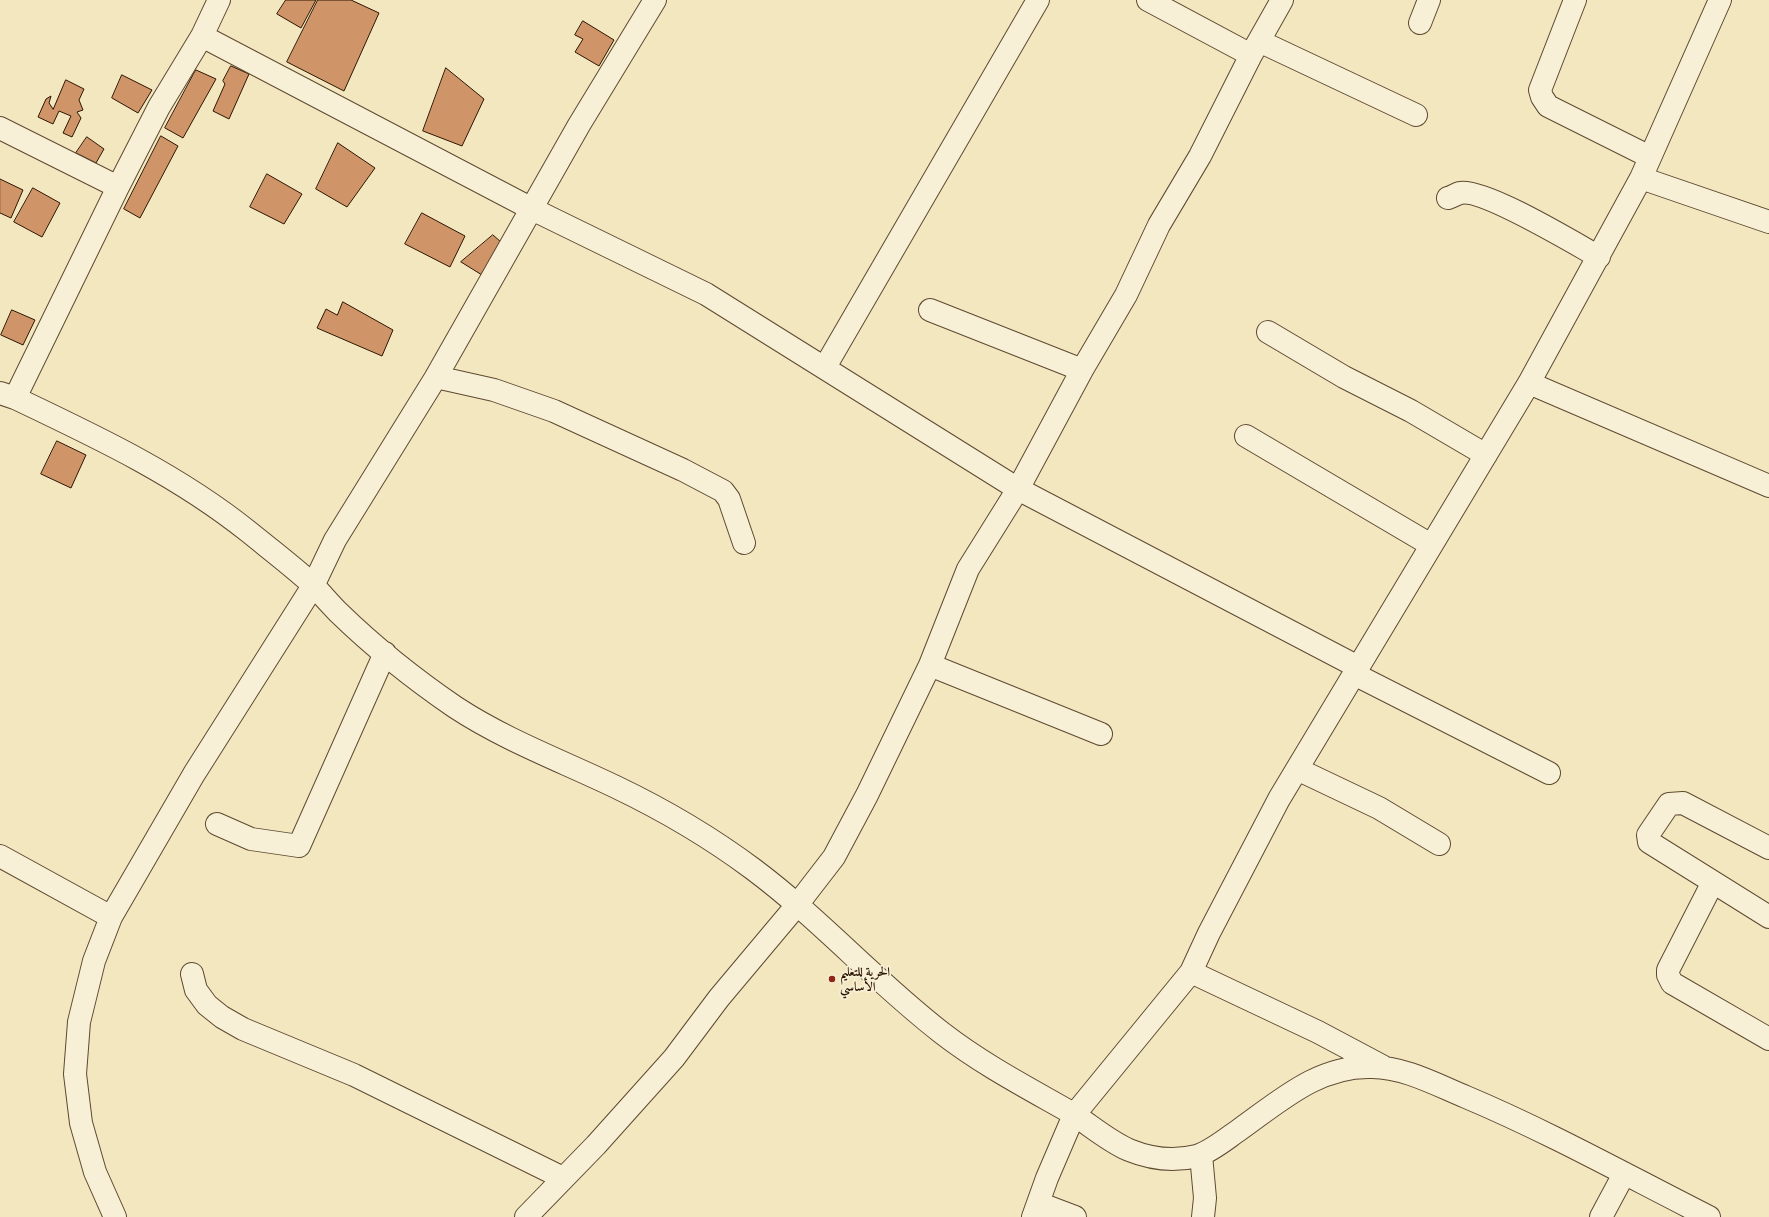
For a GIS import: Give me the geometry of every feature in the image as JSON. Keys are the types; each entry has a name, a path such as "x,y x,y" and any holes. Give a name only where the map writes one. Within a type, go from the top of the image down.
{"street":[{"path":"218,0 202,36 159,107 8,395 138,458 175,480 244,528 313,586 338,612 385,653 457,708 557,760 619,788 694,829 755,870 797,905 942,1033 990,1068 1074,1115 1123,1148 1151,1158 1174,1160 1201,1155 1299,1088 1315,1079 1346,1068 1366,1066 1385,1067"},
{"path":"114,1217 95,1172 81,1123 75,1074 79,1022 94,960 111,917 194,774 313,586 335,540 436,377 579,125 655,0"},
{"path":"824,367 1038,0"},
{"path":"1148,0 1255,48 1416,115"},
{"path":"526,1217 639,1098 674,1058 719,998 797,905 834,857 867,795 930,666 968,569 1018,489 1082,370 1126,295 1159,225 1200,156 1255,48 1282,0"},
{"path":"1420,23 1429,0"},
{"path":"1575,0 1540,90 1542,97 1548,106 1650,157"},
{"path":"1075,1217 1036,1210 1047,1178 1074,1115 1191,972 1212,926 1279,799 1529,383 1599,257 1641,178 1720,0"},
{"path":"202,36 532,209 706,294 1018,489 1549,773"},
{"path":"0,128 118,187"},
{"path":"1641,178 1769,222"},
{"path":"1448,198 1460,193 1478,196 1522,214 1599,257"},
{"path":"930,310 1082,370"},
{"path":"1268,332 1344,377 1411,412 1486,455"},
{"path":"436,377 494,390 554,411 683,470 723,491 729,499 744,543"},
{"path":"1529,383 1769,486"},
{"path":"1246,436 1431,545"},
{"path":"217,824 252,839 299,846 385,653"},
{"path":"930,666 1101,734"},
{"path":"1297,769 1379,808 1439,844"},
{"path":"1769,848 1683,803 1670,804 1650,830 1648,835 1650,842 1769,917"},
{"path":"0,856 111,917"},
{"path":"1713,882 1668,970 1668,975 1672,983 1769,1039"},
{"path":"1191,972 1318,1032 1385,1067 1447,1089 1502,1113 1709,1217"},
{"path":"192,974 196,990 207,1005 222,1017 243,1029 354,1075 563,1178"},
{"path":"1201,1155 1205,1198 1203,1217"},
{"path":"1601,1217 1624,1174"}],"building":[{"path":"286,0 316,0 301,28 277,14"},
{"path":"318,0 351,0 379,13 344,91 287,62"},
{"path":"583,21 614,40 599,66 575,52 583,39 575,35"},
{"path":"231,66 249,74 229,119 213,111 225,84 223,81"},
{"path":"446,68 484,99 462,146 423,131"},
{"path":"196,70 216,79 183,138 165,128"},
{"path":"122,75 152,90 138,113 112,98"},
{"path":"66,80 84,89 79,100 83,110 77,112 81,118 72,137 63,133 71,116 59,111 53,124 38,117 46,99 51,96 49,103 53,109"},
{"path":"161,136 178,146 140,218 124,209"},
{"path":"87,137 104,149 96,163 76,153"},
{"path":"338,143 375,168 347,207 316,189"},
{"path":"267,174 302,194 284,224 250,207"},
{"path":"0,179 23,190 11,218 0,213"},
{"path":"33,188 60,203 42,237 14,222"},
{"path":"422,213 465,236 450,267 405,244"},
{"path":"493,235 501,242 482,275 461,262"},
{"path":"343,302 393,330 382,356 317,328 326,309 337,315"},
{"path":"12,310 35,320 23,345 1,335"},
{"path":"57,441 86,455 71,488 41,474"}],"place":[{"name":"الحرية للتعليم الأساسي","path":"832,979"}]}
